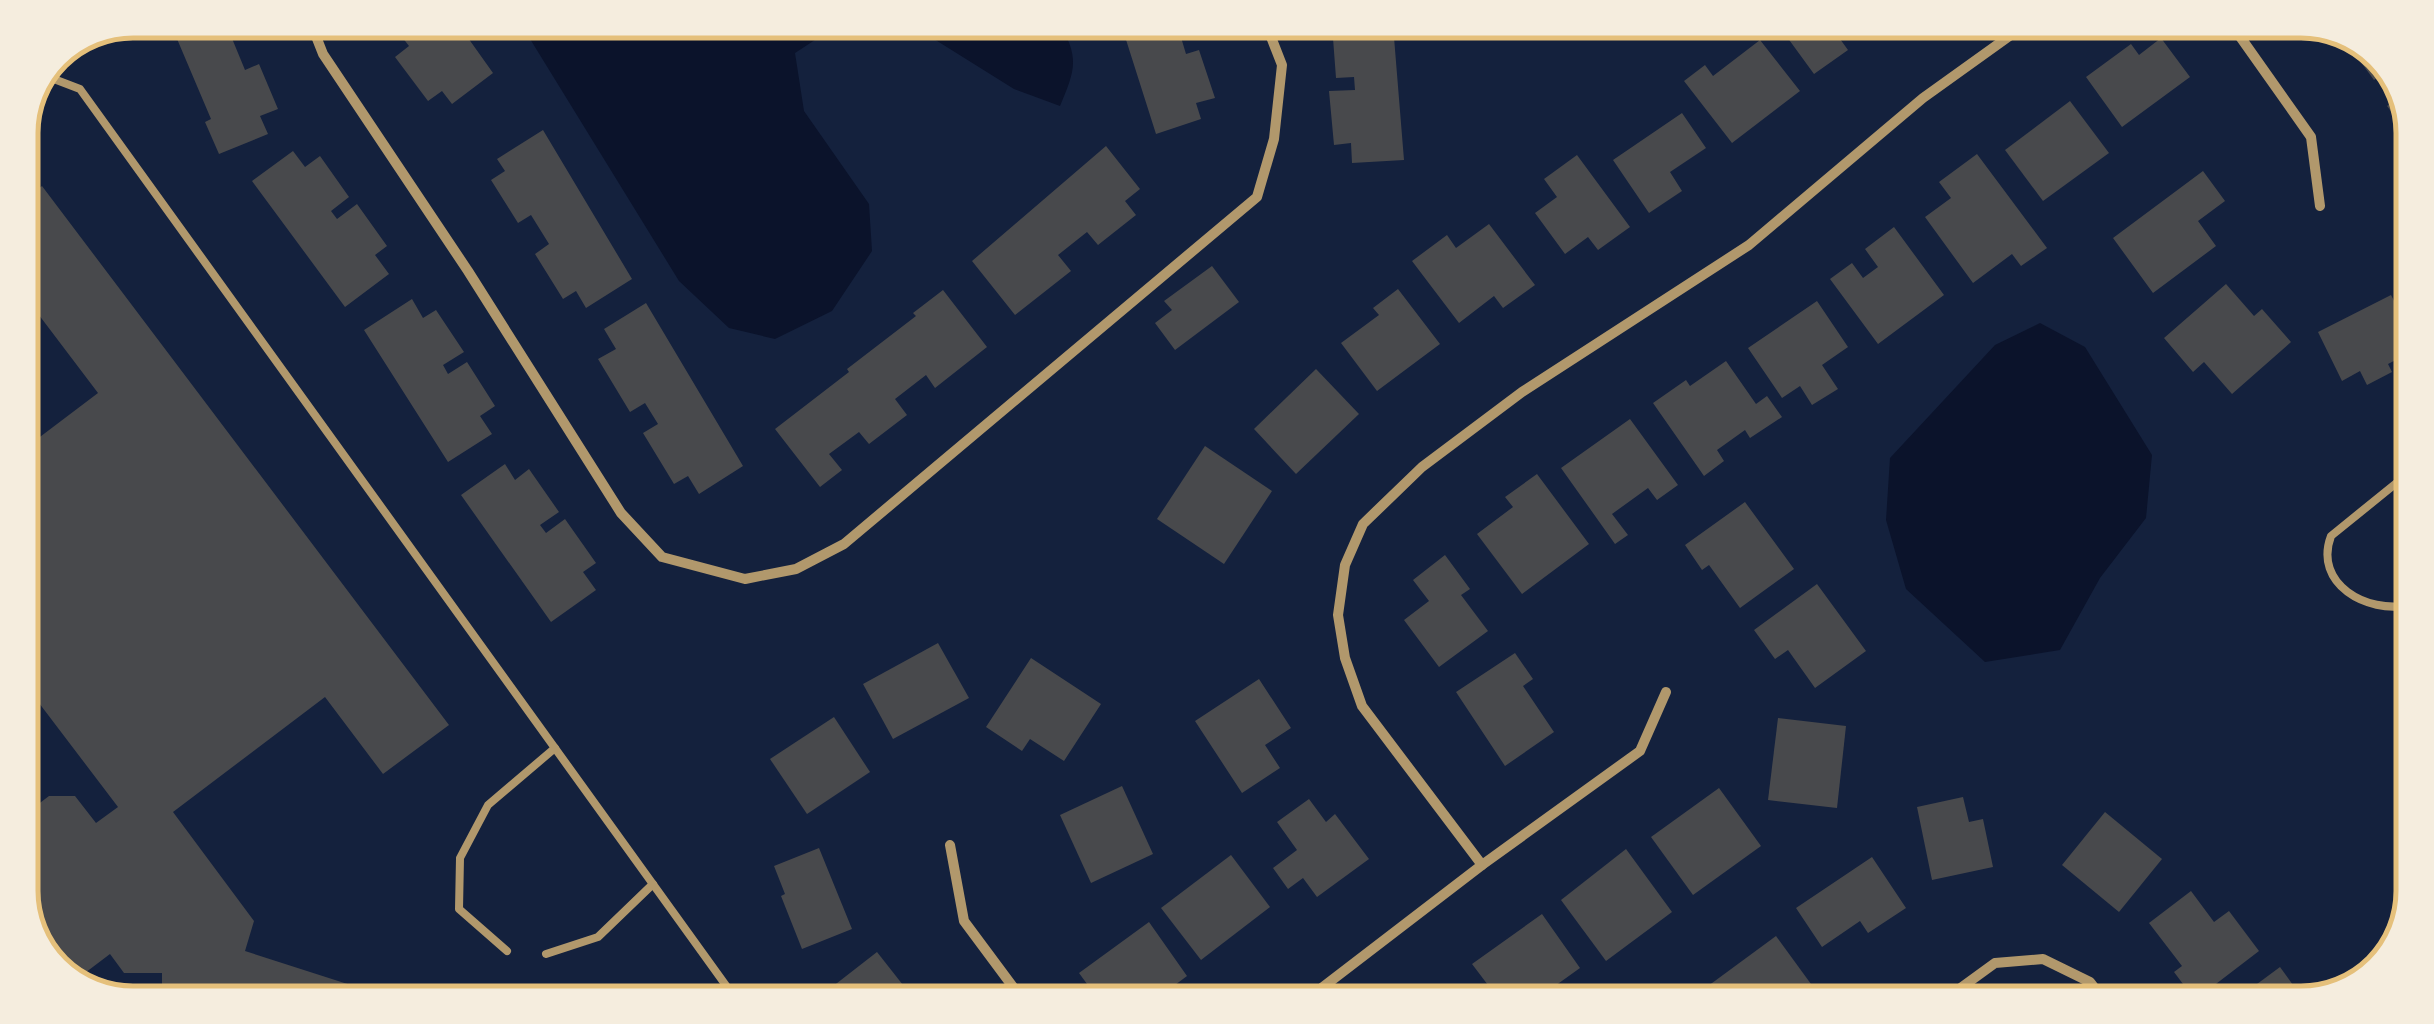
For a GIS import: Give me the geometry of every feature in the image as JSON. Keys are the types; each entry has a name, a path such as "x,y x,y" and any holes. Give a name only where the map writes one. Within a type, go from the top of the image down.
{"street":[{"path":"316,38 322,54 468,271 622,512 662,556 744,579 796,569 844,544 1258,197 1274,139 1282,65 1271,38"},
{"path":"1482,865 1362,706 1345,658 1338,615 1345,565 1363,524 1422,467 1522,392 1749,246 1923,98 2007,38"},
{"path":"2241,38 2311,137 2320,206"},
{"path":"1324,986 1640,751 1666,692"},
{"path":"950,845 964,921 1012,986"},
{"path":"1963,986 1995,963 2043,959 2093,986"}],"lane":[{"path":"54,79 80,89 727,986"},
{"path":"2396,483 2331,536 2326,551 2329,568 2348,593 2369,605 2396,608"},
{"path":"507,951 459,909 460,858 488,805 555,748"},
{"path":"546,954 598,937 653,884"}],"water":[{"path":"529,38 818,38 795,53 804,111 869,204 872,251 832,311 775,339 729,328 679,281"},
{"path":"932,38 1066,38 1073,64 1060,106 1014,89"},
{"path":"2040,323 2085,347 2152,455 2146,518 2100,578 2060,650 1985,662 1906,589 1886,520 1890,458 1995,345"}],"building":[{"path":"177,38 232,38 245,70 259,64 278,109 260,116 268,134 219,154 205,122 211,119"},
{"path":"403,38 468,38 493,73 452,104 442,91 428,101 395,57 409,46"},
{"path":"1125,38 1181,38 1186,54 1199,50 1215,98 1196,103 1201,119 1156,134"},
{"path":"1333,38 1394,38 1404,160 1352,163 1351,143 1334,145 1329,91 1355,90 1354,77 1336,78"},
{"path":"1788,38 1839,38 1848,50 1814,74"},
{"path":"2161,38 2190,77 2122,127 2086,77 2131,44 2139,55"},
{"path":"1760,40 1800,91 1732,143 1684,81 1705,65 1713,76"},
{"path":"2355,54 2377,75 2374,80"},
{"path":"2070,101 2109,153 2043,201 2005,150"},
{"path":"1682,113 1706,148 1670,172 1682,191 1649,213 1613,160"},
{"path":"543,130 632,279 586,308 576,291 563,299 535,254 549,244 531,215 518,223 491,180 505,171 497,159"},
{"path":"1106,146 1140,189 1125,201 1136,215 1098,245 1087,232 1058,255 1071,271 1015,315 972,261"},
{"path":"293,151 305,167 320,156 349,197 331,211 337,219 357,204 387,246 375,255 389,274 345,307 252,181"},
{"path":"1977,154 2047,248 2021,266 2012,254 1973,283 1925,217 1951,198 1939,182"},
{"path":"1577,155 1630,227 1598,250 1588,237 1565,254 1535,213 1557,197 1544,179"},
{"path":"2203,171 2225,201 2198,221 2216,246 2153,293 2113,238"},
{"path":"42,186 449,725 383,774 325,697 173,812 254,921 245,951 354,986 162,986 162,973 124,973 110,954 84,973 61,954 47,934 38,898 38,804 49,796 75,796 96,823 118,807 38,702 38,438 98,393 38,314 38,189"},
{"path":"1489,224 1535,285 1503,308 1494,296 1459,323 1412,261 1447,235 1456,248"},
{"path":"1894,227 1944,295 1878,344 1830,279 1852,263 1863,278 1878,267 1865,249"},
{"path":"1212,266 1239,302 1175,350 1155,323 1172,310 1164,301"},
{"path":"2226,284 2254,316 2262,309 2291,342 2232,394 2204,362 2193,372 2164,338"},
{"path":"1398,289 1440,344 1377,391 1341,343 1379,315 1373,308"},
{"path":"943,290 987,347 935,388 926,375 895,399 907,415 869,444 859,432 829,454 842,470 820,487 775,429 849,372 847,369"},
{"path":"2391,295 2396,305 2396,360 2388,364 2392,372 2367,385 2360,371 2342,381 2318,332"},
{"path":"412,299 423,318 436,310 464,352 443,365 448,374 467,362 495,406 480,416 492,434 448,462 364,330"},
{"path":"1817,301 1848,347 1822,365 1838,389 1812,405 1800,386 1782,398 1748,348"},
{"path":"646,303 743,466 699,494 688,476 674,484 643,433 658,424 645,403 630,412 598,359 616,349 604,329"},
{"path":"1726,361 1756,404 1767,396 1782,417 1750,438 1745,430 1717,450 1724,461 1704,476 1653,403 1686,380 1690,386"},
{"path":"1316,369 1359,414 1296,474 1254,429"},
{"path":"1630,419 1678,485 1657,500 1648,488 1612,514 1628,535 1615,544 1561,468"},
{"path":"1205,446 1272,491 1224,564 1157,519"},
{"path":"505,464 515,480 529,469 559,512 540,525 546,533 565,519 596,563 583,572 596,590 551,622 461,495"},
{"path":"1537,474 1589,544 1522,594 1477,534 1513,507 1505,497"},
{"path":"1745,502 1794,569 1740,608 1709,565 1702,570 1685,545"},
{"path":"1445,555 1470,589 1461,595 1488,631 1439,667 1404,620 1429,601 1413,580"},
{"path":"1817,584 1866,651 1815,688 1788,650 1775,659 1754,630"},
{"path":"938,643 969,698 893,739 863,684"},
{"path":"1515,653 1533,679 1523,686 1554,732 1505,766 1456,692"},
{"path":"1031,658 1101,704 1064,761 1030,739 1022,751 986,727"},
{"path":"1259,679 1291,728 1265,745 1280,768 1242,793 1195,721"},
{"path":"834,717 870,772 807,814 770,759"},
{"path":"1778,718 1846,726 1837,808 1768,800"},
{"path":"1122,786 1153,854 1091,883 1060,815"},
{"path":"1719,788 1761,846 1693,895 1651,837"},
{"path":"1963,797 1969,822 1983,819 1993,867 1932,880 1917,807"},
{"path":"1309,799 1326,822 1335,814 1369,859 1317,897 1303,878 1288,889 1273,868 1297,850 1277,822"},
{"path":"2105,812 2162,859 2119,912 2062,865"},
{"path":"819,848 852,929 802,949 774,866"},
{"path":"1626,849 1672,912 1606,961 1561,900"},
{"path":"1231,855 1270,907 1201,960 1161,908"},
{"path":"1872,857 1906,908 1868,933 1860,921 1822,947 1796,908"},
{"path":"2191,891 2214,922 2229,911 2259,951 2213,986 2184,986 2174,972 2182,966 2149,923"},
{"path":"1542,914 1580,968 1555,986 1489,986 1472,964"},
{"path":"1149,922 1187,976 1174,986 1088,986 1079,973"},
{"path":"1776,936 1811,984 1808,986 1708,986"},
{"path":"877,952 904,986 833,986"},
{"path":"2280,967 2294,986 2254,986"}]}
